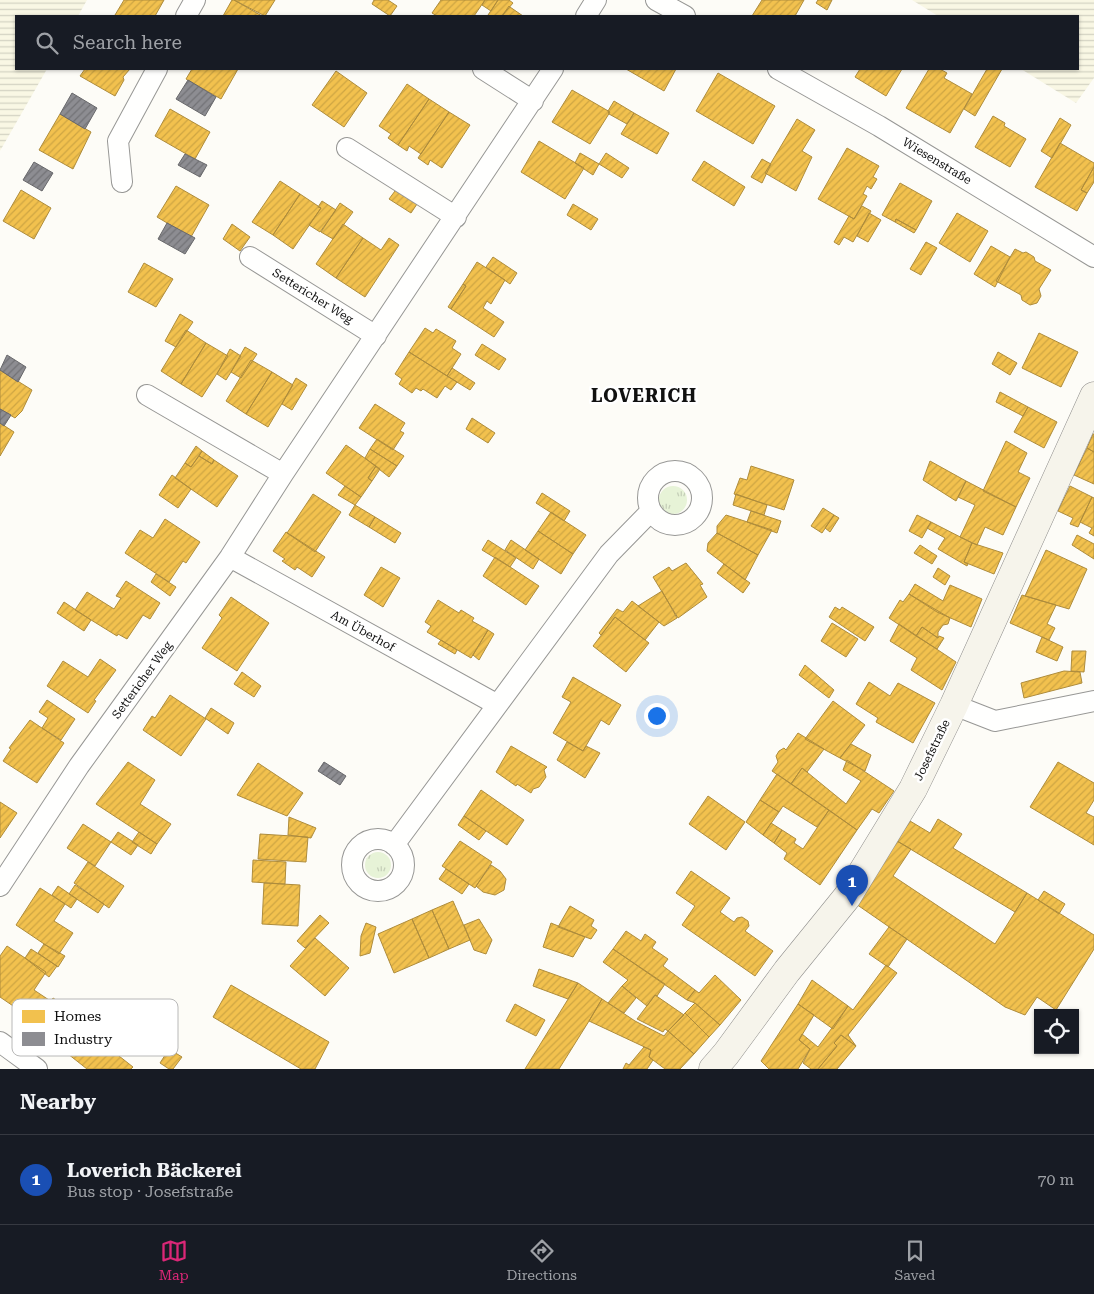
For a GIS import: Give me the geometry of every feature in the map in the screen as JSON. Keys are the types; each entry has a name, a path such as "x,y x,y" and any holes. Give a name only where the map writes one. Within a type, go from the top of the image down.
{"street":[{"path":"187,15 195,0"},
{"path":"587,15 596,0"},
{"path":"656,0 682,15"},
{"path":"122,182 118,141 157,70"},
{"path":"485,70 533,101"},
{"name":"Settericher Weg","path":"0,886 79,766 230,557 283,474 552,70"},
{"name":"Wiesenstraße","path":"780,70 879,126 1094,257"},
{"path":"347,148 456,217"},
{"name":"Settericher Weg","path":"250,257 376,336"},
{"path":"147,395 283,474"},
{"name":"Josefstraße","path":"728,1064 787,971 847,897 913,789 954,705 1094,396"},
{"path":"394,845 496,704 609,554 650,512"},
{"name":"Am Überhof","path":"230,557 496,704"},
{"path":"954,705 995,721 1094,701"},
{"path":"0,1042 12,1051"},
{"path":"19,1056 37,1069"}],"shaded area":[{"path":"0,0 87,0 79,15 15,15 15,70 46,70 0,151"},
{"path":"912,0 1094,0 1094,78 1076,103 1023,70 1079,70 1079,15 936,15"}],"green space":[{"path":"673,486 683,490 687,500 683,510 673,514 663,510 659,500 663,490"},
{"path":"378,852 387,856 391,865 387,874 378,878 369,874 365,865 369,856"}],"building: Homes":[{"path":"124,0 164,0 156,15 115,15"},
{"path":"232,0 234,0 260,15 224,15"},
{"path":"234,0 275,0 266,15"},
{"path":"374,0 388,0 397,6 391,15 388,15 372,4"},
{"path":"441,0 485,0 475,15 435,15 432,13"},
{"path":"485,0 498,0 491,11 482,5"},
{"path":"498,0 509,0 513,3 503,15 488,15"},
{"path":"762,0 804,0 796,15 753,15"},
{"path":"818,0 832,0 827,10 816,3"},
{"path":"509,6 522,15 503,15"},
{"path":"84,70 129,70 123,77 124,80 115,96 80,76"},
{"path":"191,70 237,70 221,99 186,79"},
{"path":"628,70 675,70 664,91"},
{"path":"859,70 901,70 886,96 855,77"},
{"path":"928,70 942,70 947,73 944,78 972,94 950,133 906,108"},
{"path":"986,70 1001,70 975,116 964,109"},
{"path":"336,71 367,93 344,127 312,105"},
{"path":"718,73 775,106 753,144 696,111"},
{"path":"407,84 429,99 398,145 388,138 391,134 379,126"},
{"path":"572,90 610,112 590,144 552,122"},
{"path":"429,99 449,112 421,154 409,146 407,151 398,145"},
{"path":"614,101 634,113 627,124 609,114 608,111"},
{"path":"170,109 210,132 195,159 155,136"},
{"path":"449,112 470,125 442,168 430,160 428,165 418,158"},
{"path":"634,113 669,133 657,154 621,134"},
{"path":"60,114 91,132 73,169 39,150"},
{"path":"993,116 1005,123 1004,126 1026,139 1010,167 975,147"},
{"path":"1060,118 1071,125 1052,158 1041,151"},
{"path":"797,119 815,130 802,151 812,157 796,191 765,173"},
{"path":"539,141 584,168 565,199 521,172"},
{"path":"1060,143 1094,163 1094,167 1081,190 1087,193 1077,211 1035,187"},
{"path":"847,148 879,166 873,177 877,179 871,189 867,186 863,194 867,196 854,219 818,199"},
{"path":"580,153 599,164 593,175 575,163"},
{"path":"606,153 629,168 622,178 599,164"},
{"path":"762,159 771,164 762,183 751,177"},
{"path":"704,161 745,187 734,206 692,180"},
{"path":"1094,167 1094,182 1087,193 1081,190"},
{"path":"280,181 300,194 273,235 252,222"},
{"path":"900,183 932,201 916,230 896,219 895,222 882,215"},
{"path":"176,186 209,205 191,237 157,217"},
{"path":"398,187 419,201 411,213 389,199"},
{"path":"21,190 51,208 34,239 3,221"},
{"path":"300,194 321,208 293,249 273,235"},
{"path":"322,201 336,210 320,232 309,225 321,208 318,207"},
{"path":"340,203 353,212 333,239 321,232"},
{"path":"573,204 598,219 591,230 567,215"},
{"path":"862,206 871,211 853,242 844,237 839,245 834,242 849,216 854,219"},
{"path":"869,213 881,220 868,242 857,236"},
{"path":"957,213 988,231 970,262 939,243"},
{"path":"896,219 916,230 914,233 895,222"},
{"path":"232,224 250,237 240,251 223,239"},
{"path":"343,224 363,238 336,278 316,264"},
{"path":"363,238 381,250 389,238 399,245 365,297 336,278"},
{"path":"926,242 937,248 921,275 910,269"},
{"path":"991,246 1010,257 995,287 974,274"},
{"path":"1015,249 1023,253 1026,252 1034,257 1035,261 1051,270 1039,289 1041,296 1037,303 1030,305 1022,300 1021,295 996,281"},
{"path":"493,257 517,273 510,284 486,267"},
{"path":"477,262 505,280 491,304 487,301 483,308 504,322 494,337 451,309 466,286 463,284"},
{"path":"144,263 173,279 156,307 128,292"},
{"path":"463,284 466,286 451,309 448,307"},
{"path":"180,314 193,322 176,347 165,341"},
{"path":"425,328 433,333 436,329 456,341 452,348 461,354 447,376 409,352"},
{"path":"186,330 206,343 181,384 161,371"},
{"path":"1039,333 1078,352 1061,387 1022,368"},
{"path":"206,343 228,356 202,397 181,384"},
{"path":"482,344 506,359 499,370 475,355"},
{"path":"245,347 257,354 241,378 231,372"},
{"path":"230,349 241,356 226,380 217,374"},
{"path":"409,352 457,382 451,390 445,386 437,398 423,389 421,391 416,388 412,393 399,384 402,379 395,374"},
{"path":"998,352 1017,363 1010,375 992,364"},
{"path":"251,360 272,372 246,414 226,401"},
{"path":"452,368 475,383 470,390 447,376"},
{"path":"0,370 32,390 22,411 15,418 0,409"},
{"path":"272,372 293,385 268,427 246,414"},
{"path":"296,378 307,385 292,410 282,404"},
{"path":"1000,392 1028,407 1023,416 996,402"},
{"path":"375,404 405,423 400,431 404,433 393,450 359,428"},
{"path":"1028,407 1057,422 1044,448 1014,432"},
{"path":"472,418 495,433 488,443 466,429"},
{"path":"0,423 14,432 0,456"},
{"path":"1094,434 1094,452 1087,448"},
{"path":"377,439 404,456 397,466 370,449"},
{"path":"1006,441 1027,453 1018,472 1030,478 1016,507 983,491"},
{"path":"346,445 376,466 368,478 372,481 361,497 326,473"},
{"path":"196,446 202,451 191,467 185,463"},
{"path":"1087,448 1094,452 1094,484 1074,475"},
{"path":"370,449 397,466 389,477 365,458"},
{"path":"202,451 214,460 212,464 199,456"},
{"path":"199,456 212,464 214,460 238,476 217,507 175,478 185,463 191,467"},
{"path":"930,461 966,481 956,501 923,480"},
{"path":"376,466 380,469 372,481 368,478"},
{"path":"751,466 794,480 784,510 734,494 740,478 747,480"},
{"path":"172,475 191,489 178,508 159,495"},
{"path":"966,481 1016,507 1003,535 985,527 977,545 960,537 975,505 958,497"},
{"path":"345,486 361,497 355,505 338,495"},
{"path":"1070,486 1092,497 1078,527 1070,524 1073,518 1058,511"},
{"path":"542,493 570,511 564,521 536,503"},
{"path":"313,494 341,512 315,552 287,533"},
{"path":"736,494 767,505 764,515 733,505"},
{"path":"1092,497 1094,498 1094,536 1089,533 1092,528 1080,522"},
{"path":"355,505 375,517 369,527 349,515"},
{"path":"823,508 834,515 822,533 811,526"},
{"path":"751,511 781,521 777,533 747,522"},
{"path":"551,512 586,535 573,554 538,531"},
{"path":"726,515 772,530 758,555 717,533 717,526"},
{"path":"834,515 839,518 830,532 825,528"},
{"path":"917,515 931,522 922,538 909,531"},
{"path":"375,517 401,533 395,543 369,527"},
{"path":"165,519 200,542 186,563 183,561 169,582 125,553 140,530 153,538"},
{"path":"931,522 972,543 964,562 968,564 967,566 938,549 945,538 927,528"},
{"path":"538,531 573,554 561,574 525,550"},
{"path":"286,532 325,557 312,577 297,567 295,570 282,561 285,559 273,551"},
{"path":"717,533 758,555 745,580 707,551 708,543"},
{"path":"1077,535 1094,544 1094,559 1072,545"},
{"path":"488,540 516,558 510,567 482,550"},
{"path":"511,540 539,559 533,569 505,550"},
{"path":"972,543 1003,553 994,574 964,562"},
{"path":"920,545 937,556 932,564 914,553"},
{"path":"1046,550 1087,569 1069,609 1025,596"},
{"path":"495,557 539,586 526,605 483,576"},
{"path":"686,563 703,584 700,585 707,597 678,618 653,577 669,567 672,571"},
{"path":"724,564 750,583 743,593 717,573"},
{"path":"381,567 400,578 383,607 364,595"},
{"path":"938,568 950,576 945,585 933,577"},
{"path":"156,574 176,587 170,596 151,582"},
{"path":"126,581 160,603 150,619 143,615 127,639 118,634 117,636 75,610 87,592 114,609 121,598 116,596"},
{"path":"915,584 943,601 950,585 982,599 971,627 937,612 909,594"},
{"path":"662,591 677,618 664,626 638,606"},
{"path":"909,594 950,618 948,624 943,625 938,632 938,638 922,627 916,636 889,618 900,600 903,602"},
{"path":"1022,595 1056,605 1047,624 1055,628 1049,640 1010,623"},
{"path":"231,597 269,623 237,671 202,648 222,618 219,615"},
{"path":"438,600 459,613 461,610 474,618 472,621 488,630 471,658 427,632 431,626 425,622"},
{"path":"632,601 659,622 645,640 615,617 601,635 599,633 617,609 623,612"},
{"path":"64,602 91,620 84,631 57,613"},
{"path":"835,607 840,610 842,607 874,627 865,641 829,617"},
{"path":"615,617 649,643 626,672 593,646"},
{"path":"832,623 858,639 846,657 821,641"},
{"path":"899,624 956,662 942,690 911,670 917,658 890,641"},
{"path":"922,627 938,638 939,636 944,638 937,649 916,636"},
{"path":"488,630 494,634 479,660 473,655"},
{"path":"1042,637 1063,647 1057,661 1036,652"},
{"path":"441,640 457,650 455,654 438,644"},
{"path":"1072,651 1086,651 1084,672 1071,671"},
{"path":"100,659 116,670 94,700 96,701 88,713 47,686 63,661 88,677"},
{"path":"805,665 834,690 829,698 799,675"},
{"path":"1064,671 1080,672 1082,683 1024,698 1021,683"},
{"path":"242,672 261,686 254,697 234,684"},
{"path":"573,677 621,705 609,725 601,720 583,751 553,733 571,702 562,697"},
{"path":"869,682 890,696 898,683 935,703 913,743 876,722 878,718 856,704"},
{"path":"170,695 206,719 181,756 143,730 152,716 155,718"},
{"path":"47,700 75,719 61,740 42,728 48,718 39,712"},
{"path":"833,701 865,725 840,758 805,739"},
{"path":"211,708 234,723 228,734 205,718"},
{"path":"30,720 64,743 37,783 3,761 11,749 9,748"},
{"path":"798,733 824,749 807,772 802,768 791,784 772,771 778,762 776,756 779,751 784,748 786,750"},
{"path":"567,742 583,751 586,746 600,753 585,778 557,760"},
{"path":"851,744 871,755 865,771 840,758"},
{"path":"511,746 547,767 544,770 546,777 539,787 533,789 531,793 517,784 516,786 496,772"},
{"path":"847,760 894,791 879,813 872,809 857,830 791,784 802,768 846,804 861,781 843,770"},
{"path":"128,762 155,780 140,804 171,824 157,844 96,804"},
{"path":"1058,762 1094,783 1094,800 1086,813 1094,817 1094,845 1030,807"},
{"path":"258,763 303,793 287,816 237,795"},
{"path":"777,774 829,810 817,827 783,806 779,812 760,800"},
{"path":"481,790 524,820 507,845 464,816"},
{"path":"708,796 745,822 726,850 689,824"},
{"path":"760,800 779,812 763,835 746,822"},
{"path":"0,802 17,813 0,838"},
{"path":"829,810 857,830 820,885 784,859 787,853 774,843 782,830 796,839 794,843 803,849"},
{"path":"464,816 486,831 479,840 458,825"},
{"path":"289,817 316,828 311,838 288,835"},
{"path":"938,819 962,834 953,848 1027,893 1015,912 897,841 910,821 930,833"},
{"path":"771,823 782,830 774,843 763,835"},
{"path":"83,824 111,842 95,866 67,848"},
{"path":"118,832 138,845 131,855 111,842"},
{"path":"139,832 157,844 151,854 132,842"},
{"path":"260,834 308,837 306,862 258,859"},
{"path":"460,841 492,862 475,888 442,866"},
{"path":"897,841 911,849 893,876 995,944 1027,893 1094,935 1094,949 1057,1009 1037,997 1025,1015 1005,1007 856,904"},
{"path":"253,860 286,862 285,884 252,882"},
{"path":"88,862 124,886 109,908 74,883"},
{"path":"491,865 500,871 506,879 504,890 495,895 483,892 476,886"},
{"path":"446,869 469,884 462,894 439,879"},
{"path":"691,871 730,898 720,912 734,922 737,918 742,917 748,921 749,926 745,931 773,951 755,976 682,925 695,906 676,893"},
{"path":"264,883 300,885 298,926 262,924"},
{"path":"75,885 104,904 98,913 69,894"},
{"path":"58,886 77,899 71,908 52,895"},
{"path":"40,888 65,904 54,921 73,933 59,954 16,925"},
{"path":"1044,891 1065,904 1059,914 1038,900"},
{"path":"453,901 470,940 449,949 432,910"},
{"path":"570,906 594,920 591,926 597,930 591,939 558,927"},
{"path":"432,910 449,949 429,958 412,919"},
{"path":"320,915 329,923 305,948 297,941"},
{"path":"412,919 429,958 394,973 378,934"},
{"path":"479,919 492,940 486,954 474,950 464,925"},
{"path":"366,923 376,927 370,953 360,956 361,936"},
{"path":"551,923 585,937 573,957 543,947"},
{"path":"889,927 907,939 888,967 869,954"},
{"path":"626,931 641,941 645,934 656,942 652,948 668,959 663,966 695,990 687,1000 613,949"},
{"path":"315,938 349,968 325,996 290,966"},
{"path":"44,944 65,956 58,967 38,953"},
{"path":"7,946 46,972 34,990 48,999 12,999 12,1005 0,997 0,956"},
{"path":"31,949 57,966 49,977 25,958"},
{"path":"613,949 665,984 647,1006 622,986 628,980 603,962"},
{"path":"886,965 897,973 848,1035 856,1046 841,1035 834,1043 837,1046 818,1069 811,1069 803,1063 810,1049 799,1040 802,1034 818,1047 848,1006 853,1010"},
{"path":"539,969 578,983 568,999 533,986"},
{"path":"715,975 741,1000 720,1025 695,1003 687,1000 695,990 699,993"},
{"path":"812,980 848,1006 833,1029 798,1004"},
{"path":"578,983 602,999 589,1021 559,1069 525,1069"},
{"path":"231,985 329,1042 315,1069 301,1069 213,1017"},
{"path":"622,986 636,998 624,1013 608,1003"},
{"path":"655,995 684,1015 668,1031 665,1029 663,1032 637,1019"},
{"path":"602,999 635,1021 664,1036 668,1031 694,1054 680,1069 665,1069 649,1057 651,1050 589,1021"},
{"path":"695,1003 720,1025 709,1037 685,1013"},
{"path":"515,1004 545,1020 536,1036 506,1021"},
{"path":"798,1004 814,1015 799,1040 810,1049 798,1069 769,1069 761,1061"},
{"path":"685,1013 709,1037 694,1054 668,1031"},
{"path":"841,1035 856,1046 837,1069 818,1069 837,1046 834,1043"},
{"path":"644,1047 651,1050 649,1057 653,1060 647,1069 623,1069 626,1063 629,1065"},
{"path":"178,1055 182,1057 173,1069 169,1069 160,1063 164,1056"},
{"path":"71,1056 119,1056 133,1067 131,1069 87,1069"}],"building: Industry":[{"path":"188,80 216,97 205,116 176,99"},
{"path":"72,93 97,108 85,129 60,114"},
{"path":"185,154 207,165 200,177 178,165"},
{"path":"34,162 53,173 42,191 23,180"},
{"path":"167,223 195,238 185,254 158,239"},
{"path":"7,355 26,367 18,382 0,370"},
{"path":"0,409 11,415 4,426 0,423"},
{"path":"324,762 346,776 340,785 318,771"}],"place":[{"name":"Loverich Bäckerei","path":"852,906"}],"district":[{"name":"LOVERICH","path":"644,396"}]}
